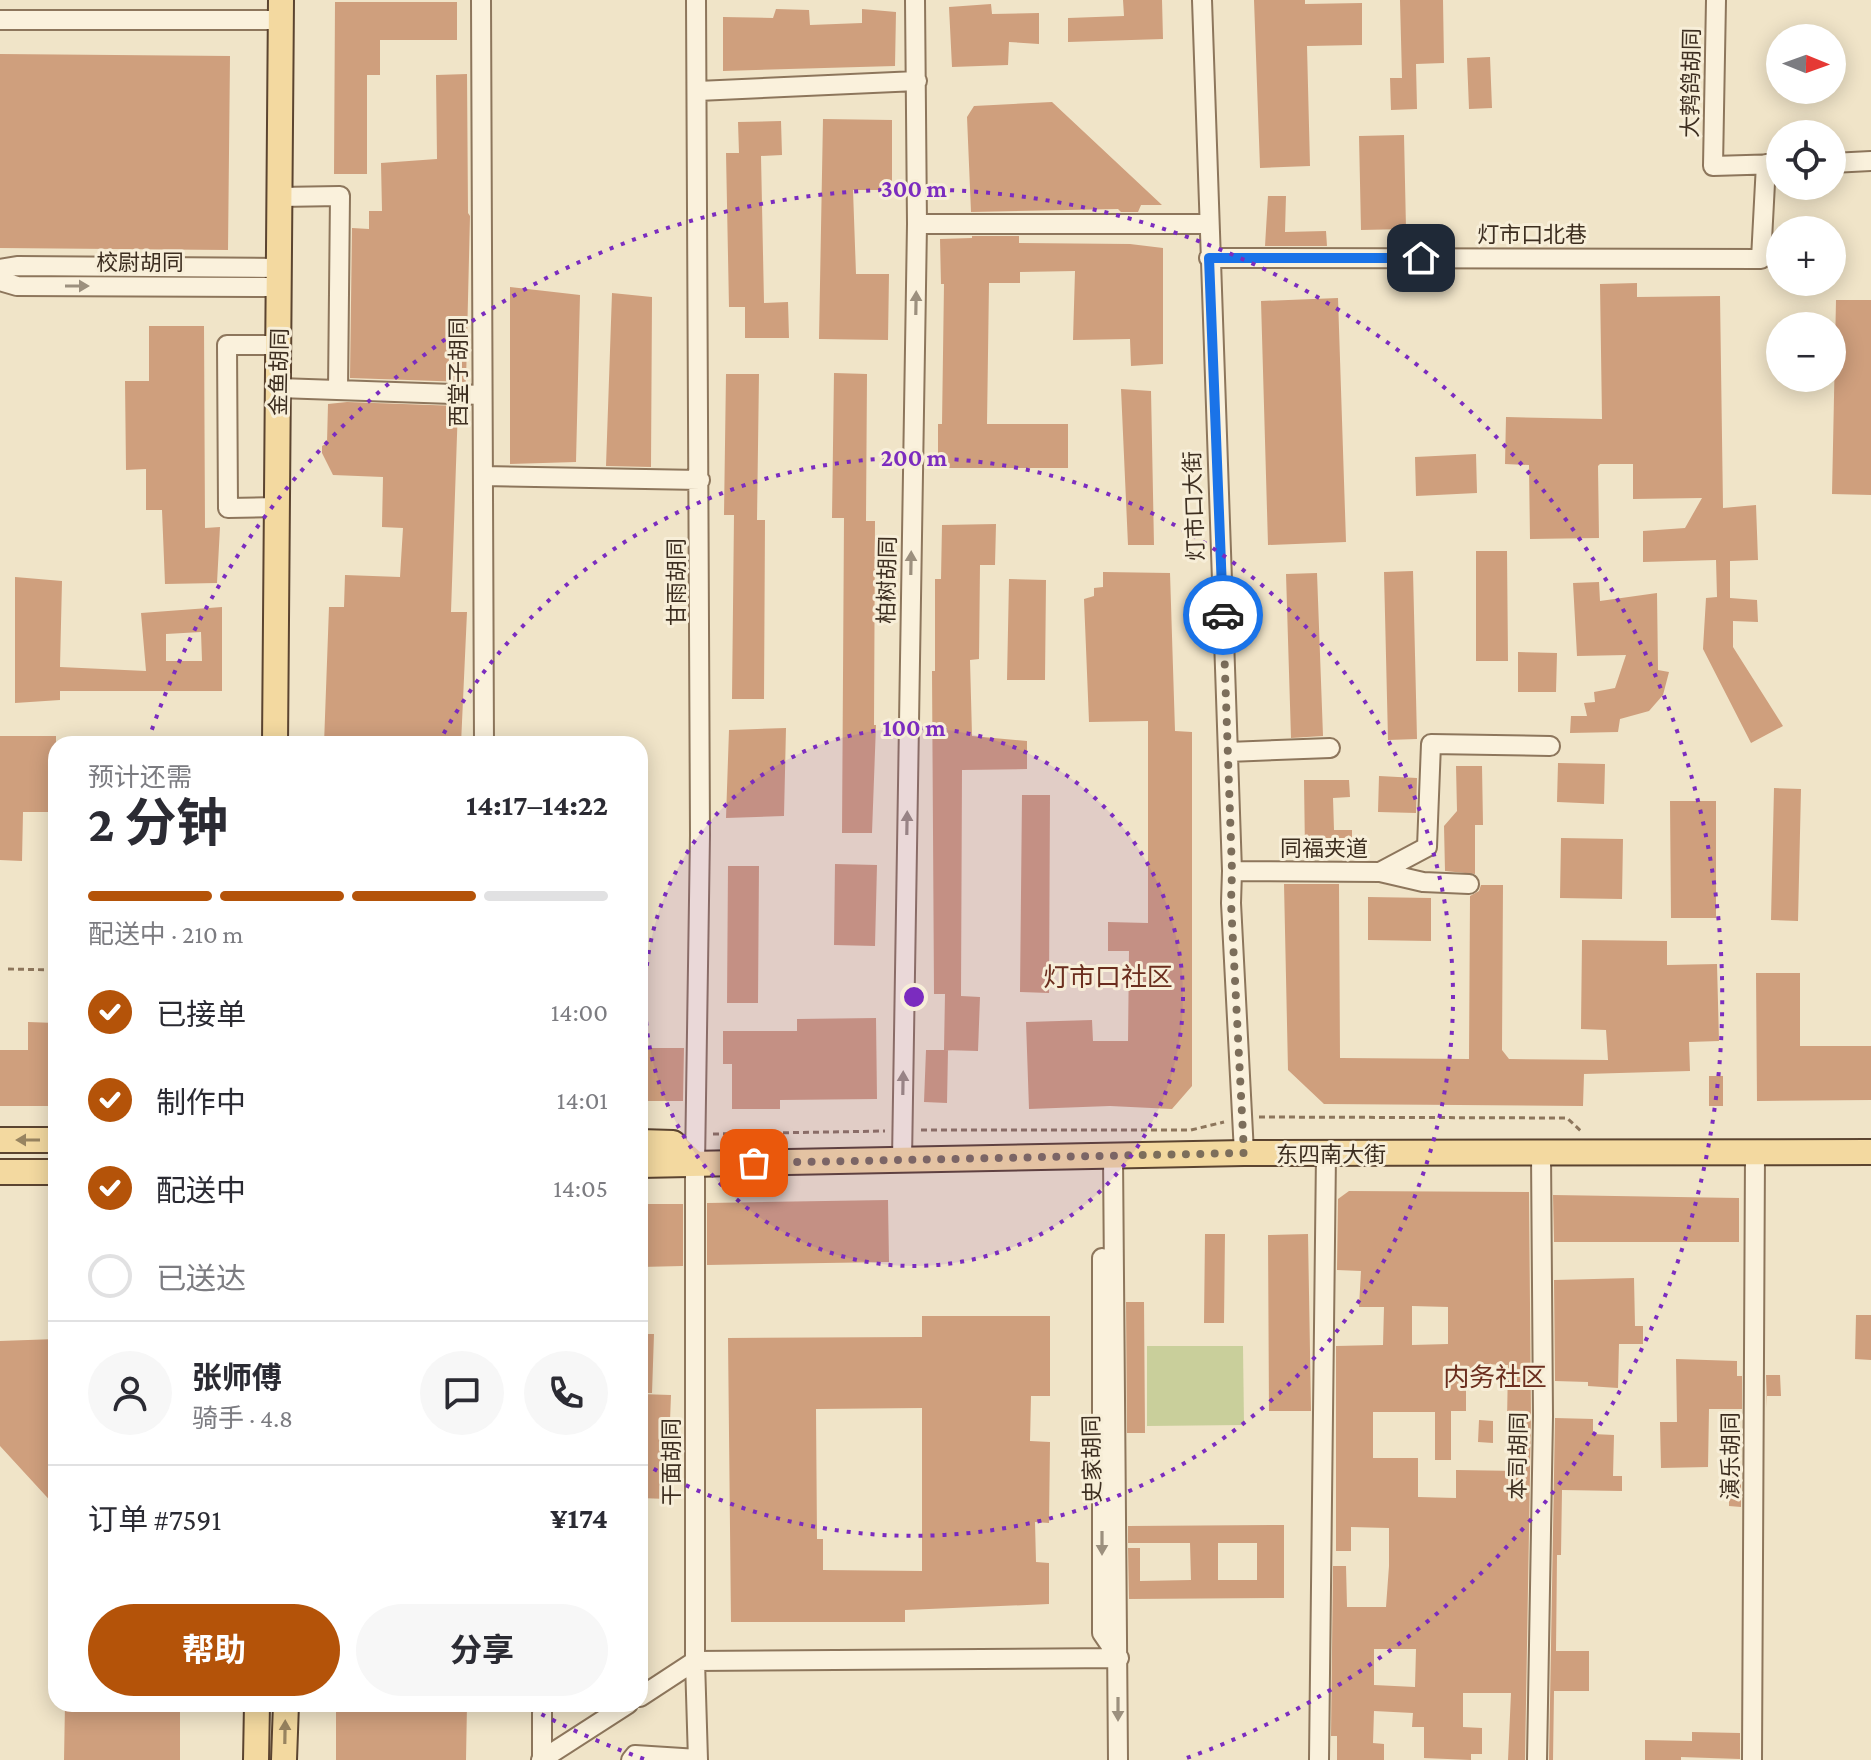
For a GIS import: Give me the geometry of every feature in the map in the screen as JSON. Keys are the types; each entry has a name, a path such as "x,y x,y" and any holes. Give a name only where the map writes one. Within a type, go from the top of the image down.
{"main road":[{"name":"金鱼胡同","path":"275,736 281,10"},
{"path":"0,1140 48,1140"},
{"path":"648,1142 673,1143 695,1164"},
{"name":"东四南大街","path":"648,1165 1244,1153 1871,1152"},
{"path":"0,1172 48,1172"},
{"path":"256,1760 257,1712"},
{"path":"284,1760 286,1712"}],"street":[{"name":"西堂子胡同","path":"481,0 484,736"},
{"name":"甘雨胡同","path":"695,1164 700,835 696,0"},
{"name":"柏树胡同","path":"902,1160 917,224 915,0"},
{"name":"灯市口大街","path":"1202,0 1231,903 1244,1153"},
{"name":"大鹁鸽胡同","path":"1716,0 1713,166 1766,164"},
{"path":"0,20 281,10"},
{"path":"698,91 917,81"},
{"path":"1846,162 1871,161"},
{"path":"279,197 340,196 338,390"},
{"name":"灯市口北巷","path":"1209,258 1761,259 1768,200"},
{"path":"917,224 1209,224"},
{"name":"校尉胡同","path":"6,265 279,278"},
{"name":"校尉胡同","path":"0,281 17,286 279,278"},
{"path":"277,507 228,508 227,345 279,345"},
{"path":"279,388 482,395"},
{"path":"483,476 700,480"},
{"name":"同福夹道","path":"1232,871 1380,872 1427,847 1431,744 1550,746"},
{"path":"1228,752 1330,748"},
{"path":"1380,872 1423,882 1469,884"},
{"name":"本司胡同","path":"1537,1760 1543,1416 1541,1153"},
{"name":"演乐胡同","path":"1752,1760 1755,1153"},
{"path":"1319,1760 1326,1154"},
{"path":"1107,1157 1102,1633 1119,1658 1118,1760"},
{"name":"干面胡同","path":"695,1164 695,1661 698,1760"},
{"path":"648,1692 695,1661 1119,1658"},
{"path":"541,1760 542,1712"},
{"path":"541,1760 616,1712"},
{"path":"631,1760 635,1755 698,1760"}],"path":[{"path":"8,969 48,970"},
{"path":"696,1134 1191,1130 1242,1117 1567,1118 1606,1153"}],"green space":[{"path":"1147,1346 1243,1346 1244,1425 1147,1426"}],"building":[{"path":"1123,0 1162,0 1163,39 1068,42 1068,18 1124,16"},
{"path":"1254,0 1305,0 1305,4 1362,3 1362,45 1307,46 1310,166 1260,168"},
{"path":"1400,0 1443,0 1444,63 1416,64 1417,109 1391,110 1390,78 1402,78"},
{"path":"335,2 457,2 457,40 380,40 380,75 367,75 367,174 334,174"},
{"path":"991,4 992,14 1039,13 1039,44 1009,42 1008,65 952,67 949,7"},
{"path":"776,9 809,10 810,25 862,23 862,9 896,12 895,66 723,71 723,17 773,18"},
{"path":"0,54 230,56 228,250 0,248"},
{"path":"1490,57 1492,108 1469,109 1467,58"},
{"path":"467,74 470,216 466,382 350,378 352,228 369,229 369,211 382,211 381,163 437,159 436,75"},
{"path":"1052,102 1162,205 1141,205 1138,212 1121,212 1118,209 971,212 967,117 974,106"},
{"path":"823,119 892,120 892,190 853,190 856,274 889,274 888,340 819,339"},
{"path":"781,121 782,155 761,156 764,303 788,302 789,338 745,338 745,307 729,307 726,153 739,153 738,122"},
{"path":"1404,135 1406,229 1361,230 1359,136"},
{"path":"1268,196 1286,196 1285,232 1326,231 1327,246 1265,246"},
{"path":"1019,236 1019,243 1130,244 1163,248 1163,364 1131,366 1130,339 1073,340 1075,271 1020,272 1020,283 989,283 987,424 1068,424 1068,468 938,468 938,424 942,424 944,284 941,284 940,239"},
{"path":"1637,283 1637,297 1720,296 1723,508 1756,505 1758,560 1730,561 1730,598 1757,600 1758,622 1733,621 1733,647 1783,726 1751,743 1703,649 1706,598 1717,597 1716,560 1643,562 1643,531 1685,528 1702,498 1633,499 1633,464 1600,464 1599,538 1530,539 1529,465 1505,464 1506,417 1602,419 1600,284"},
{"path":"510,287 580,295 576,462 510,464"},
{"path":"612,293 652,297 651,467 606,466"},
{"path":"1338,298 1346,542 1268,545 1261,301"},
{"path":"1836,300 1871,300 1871,495 1832,494 1834,392 1846,392 1846,312 1836,312"},
{"path":"149,326 204,326 205,528 220,527 217,583 165,584 162,510 146,510 146,469 126,470 125,381 149,381"},
{"path":"834,373 867,374 866,521 875,521 876,725 872,833 842,833 844,518 832,518"},
{"path":"726,374 759,374 757,520 765,520 764,699 732,699 734,515 724,515"},
{"path":"1121,389 1151,391 1154,545 1128,545"},
{"path":"328,404 458,406 451,612 467,612 461,736 324,736 329,607 344,607 345,575 400,577 403,528 382,527 383,477 333,475 322,453 322,446 327,443"},
{"path":"1476,454 1477,493 1416,496 1415,457"},
{"path":"996,524 995,565 980,565 979,659 970,660 972,736 1027,741 1027,769 962,770 961,996 980,997 978,1051 944,1050 945,994 934,994 932,671 935,671 935,579 941,579 942,525"},
{"path":"1476,551 1507,551 1508,661 1476,661"},
{"path":"1413,571 1417,739 1388,740 1384,572"},
{"path":"1103,572 1170,573 1175,731 1192,732 1192,1086 1172,1109 1110,1106 1029,1109 1026,1022 1092,1020 1093,1041 1128,1041 1129,951 1108,951 1108,922 1148,923 1148,721 1089,722 1084,599 1094,596 1094,588 1103,587"},
{"path":"1317,573 1323,736 1291,738 1286,574"},
{"path":"15,577 62,581 60,667 146,671 141,613 222,607 222,691 60,691 60,700 15,703","holes":["201,632 202,661 166,661 166,634"]},
{"path":"1009,579 1046,580 1045,680 1007,680"},
{"path":"1599,582 1600,601 1657,593 1658,670 1669,672 1663,695 1649,711 1620,719 1618,732 1570,733 1571,716 1587,716 1584,703 1595,702 1594,692 1615,688 1626,655 1577,656 1573,583"},
{"path":"1518,652 1557,653 1556,692 1518,692"},
{"path":"786,728 784,816 726,818 729,730"},
{"path":"0,736 48,736 48,812 23,812 22,861 0,860"},
{"path":"1558,763 1605,764 1604,804 1557,802"},
{"path":"1456,766 1482,766 1483,825 1475,825 1475,874 1445,871 1444,826 1457,811"},
{"path":"1379,776 1417,778 1416,813 1378,812"},
{"path":"1304,780 1349,780 1350,797 1333,798 1334,830 1352,830 1352,852 1305,852"},
{"path":"1774,788 1801,789 1798,921 1771,920"},
{"path":"1022,795 1050,795 1049,993 1020,992"},
{"path":"1670,801 1716,801 1716,918 1671,918"},
{"path":"1561,838 1623,839 1622,899 1560,898"},
{"path":"835,864 877,865 875,946 834,945"},
{"path":"728,866 759,866 758,1003 727,1003"},
{"path":"1284,884 1339,884 1340,1058 1469,1059 1470,896 1479,891 1481,885 1503,885 1502,1050 1509,1059 1608,1060 1606,1030 1581,1029 1582,940 1667,941 1667,965 1717,964 1719,1041 1689,1042 1690,1071 1584,1074 1583,1106 1324,1104 1288,1070"},
{"path":"1368,897 1431,898 1431,941 1368,940"},
{"path":"1756,973 1800,973 1800,1046 1871,1046 1871,1100 1757,1101"},
{"path":"876,1018 877,1099 780,1100 780,1109 732,1109 732,1064 723,1064 723,1031 797,1031 797,1019"},
{"path":"28,1022 48,1023 48,1106 0,1106 0,1050 28,1050"},
{"path":"648,1048 684,1048 683,1101 648,1101"},
{"path":"926,1050 948,1050 947,1103 924,1102"},
{"path":"1709,1076 1723,1076 1723,1106 1709,1106"},
{"path":"1349,1191 1529,1192 1531,1416 1525,1760 1508,1760 1511,1693 1463,1693 1463,1727 1482,1728 1482,1754 1471,1754 1471,1760 1424,1758 1424,1727 1412,1727 1413,1713 1374,1711 1373,1743 1384,1744 1384,1760 1337,1760 1337,1736 1331,1736 1333,1566 1346,1566 1347,1607 1386,1607 1389,1566 1389,1528 1351,1527 1351,1551 1336,1551 1336,1346 1383,1345 1384,1307 1359,1307 1361,1271 1337,1270 1338,1199","holes":["1412,1306 1448,1307 1448,1344 1412,1345","1480,1364 1508,1365 1507,1421 1520,1420 1520,1471 1456,1470 1456,1498 1418,1497 1418,1458 1373,1458 1373,1412 1435,1412 1435,1460 1451,1460 1451,1411 1466,1411 1466,1372 1479,1372","1374,1649 1416,1649 1415,1687 1374,1685"]},
{"path":"1553,1195 1739,1198 1739,1242 1554,1242"},
{"path":"888,1200 889,1262 707,1265 707,1203"},
{"path":"648,1204 683,1204 683,1266 648,1267"},
{"path":"1205,1234 1225,1234 1224,1323 1204,1323"},
{"path":"1308,1234 1311,1411 1269,1411 1268,1235"},
{"path":"1634,1278 1635,1326 1643,1326 1643,1344 1619,1344 1618,1388 1588,1386 1588,1382 1555,1381 1554,1280"},
{"path":"1126,1302 1144,1302 1145,1433 1127,1433"},
{"path":"1856,1315 1871,1315 1871,1360 1855,1359"},
{"path":"922,1316 1050,1316 1050,1396 1031,1396 1030,1441 1050,1442 1049,1523 1035,1522 1036,1562 1049,1563 1049,1604 905,1610 905,1622 731,1622 728,1338 922,1337","holes":["922,1408 922,1571 823,1570 823,1539 817,1539 816,1409"]},
{"path":"648,1334 654,1334 652,1393 648,1393"},
{"path":"48,1339 48,1498 0,1446 0,1341"},
{"path":"1676,1359 1737,1361 1737,1376 1742,1376 1742,1409 1709,1409 1708,1467 1661,1468 1660,1422 1677,1422"},
{"path":"1766,1375 1780,1375 1781,1396 1767,1396 1767,1408"},
{"path":"648,1394 671,1395 667,1499 648,1498"},
{"path":"1555,1418 1593,1419 1593,1434 1614,1435 1613,1476 1622,1476 1622,1491 1562,1490 1561,1555 1557,1555 1556,1651 1589,1651 1589,1691 1554,1691 1553,1760 1549,1760"},
{"path":"1479,1420 1493,1421 1493,1443 1478,1442"},
{"path":"1729,1477 1741,1477 1741,1507 1729,1506"},
{"path":"1284,1525 1284,1598 1129,1599 1128,1548 1140,1548 1140,1581 1191,1580 1190,1543 1128,1543 1128,1526","holes":["1218,1543 1257,1543 1257,1580 1218,1580"]},
{"path":"65,1712 180,1712 180,1760 64,1760"},
{"path":"336,1712 467,1712 466,1760 336,1760"},
{"path":"1692,1732 1740,1733 1740,1759 1681,1757 1681,1760 1645,1760 1645,1740 1692,1741"}],"way so far":[{"path":"754,1163 1244,1153 1231,903 1223,615"}],"district":[{"name":"灯市口社区","path":"1108,977"},
{"name":"内务社区","path":"1495,1377"}],"route":[{"path":"1223,615 1209,258 1421,258"}]}
